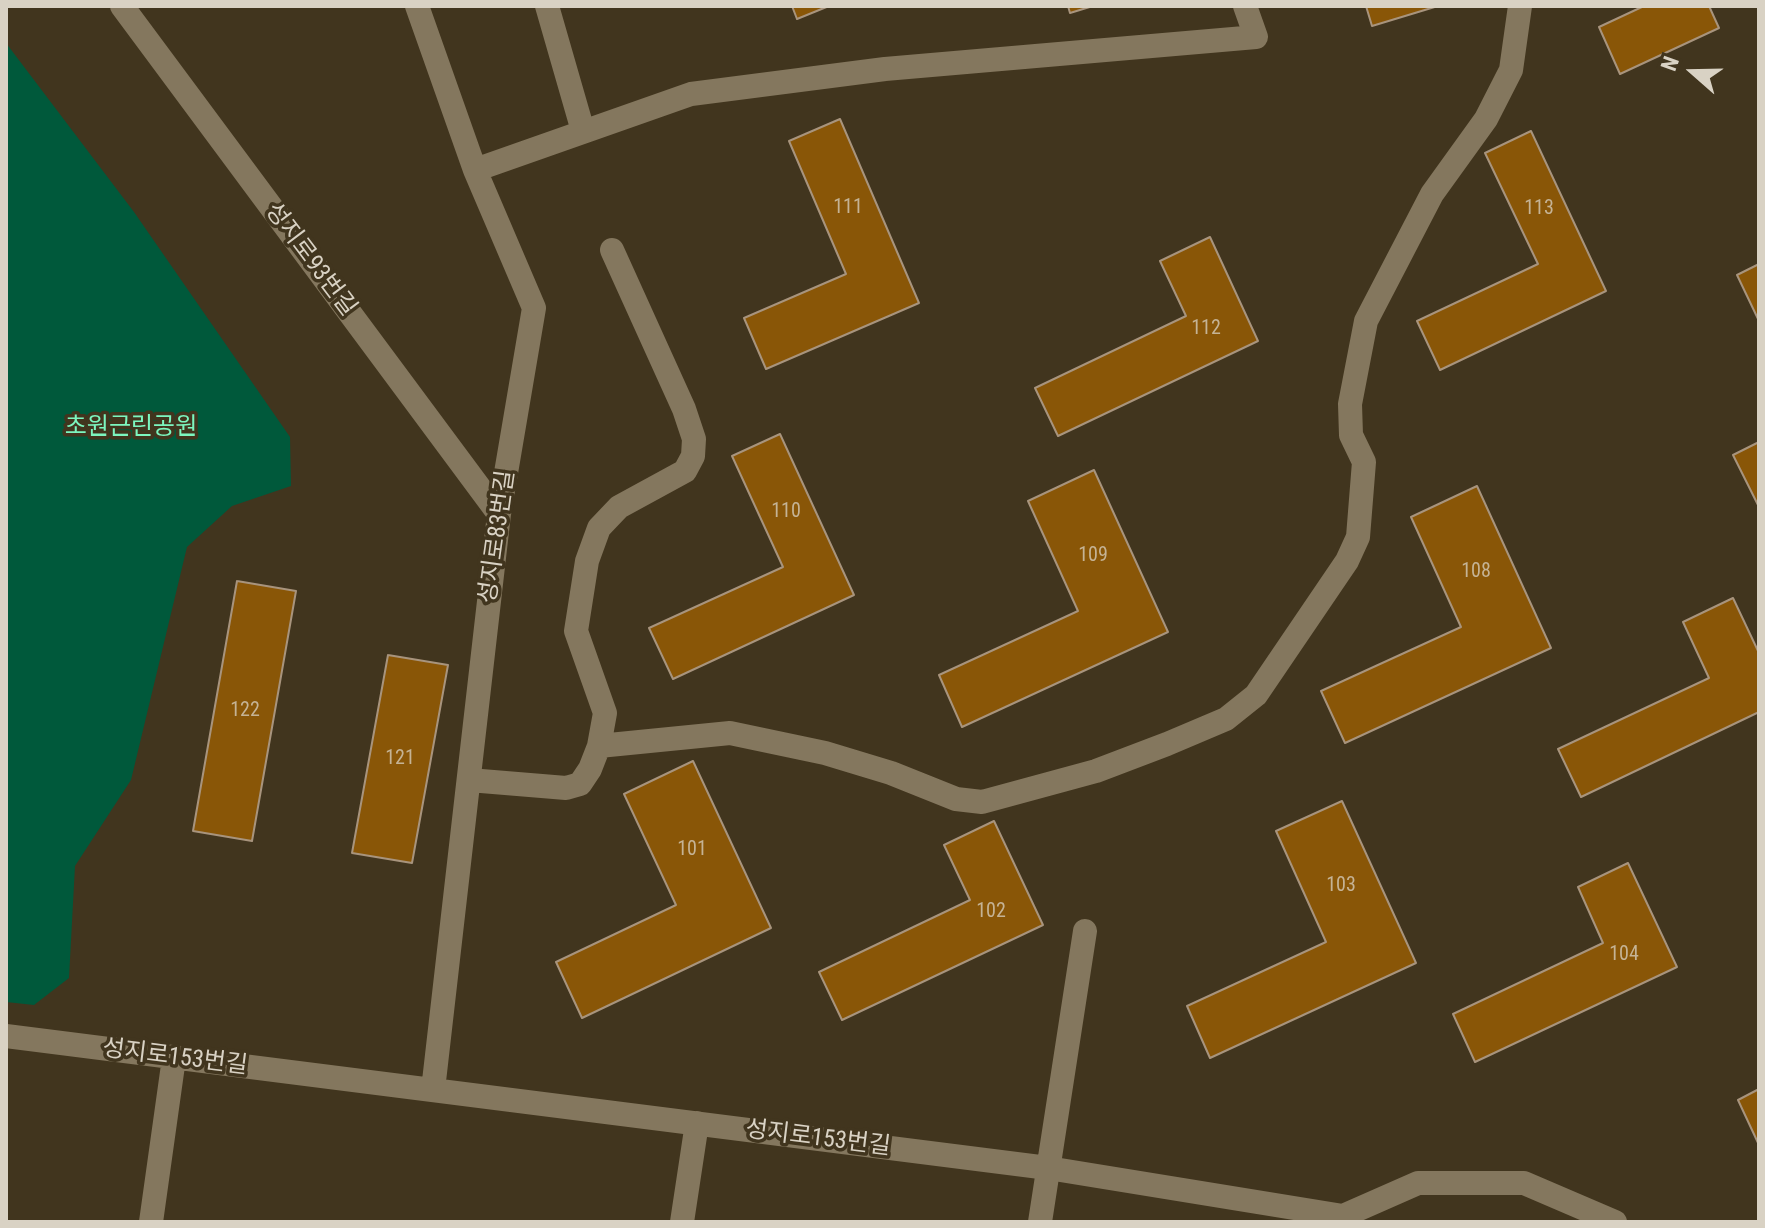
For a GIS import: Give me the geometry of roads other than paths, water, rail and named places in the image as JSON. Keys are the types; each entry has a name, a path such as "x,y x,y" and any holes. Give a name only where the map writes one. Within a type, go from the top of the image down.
{"street":[{"name":"성지로93번길","path":"122,6 499,514"},
{"name":"성지로83번길","path":"417,6 475,170 534,308 499,514 433,1090"},
{"path":"547,6 583,131"},
{"path":"475,170 691,94 885,69 1256,37 1245,6"},
{"path":"599,746 730,733 825,753 956,799 982,802 1096,771 1167,744 1226,719 1256,695 1347,561 1358,537 1364,462 1351,435 1350,404 1366,321 1432,194 1486,119 1511,70 1520,6"},
{"path":"469,780 566,788 580,784 599,746 605,713 576,631 587,561 599,528 619,507 685,471 693,456 694,439 612,250"},
{"path":"1040,1222 1085,931"},
{"name":"성지로153번길","path":"6,1036 1048,1168 1343,1216 1418,1183 1524,1183 1615,1222"},
{"path":"151,1222 174,1058"},
{"path":"682,1222 697,1123"}],"park label":[{"name":"초원근린공원","path":"131,428"}]}
